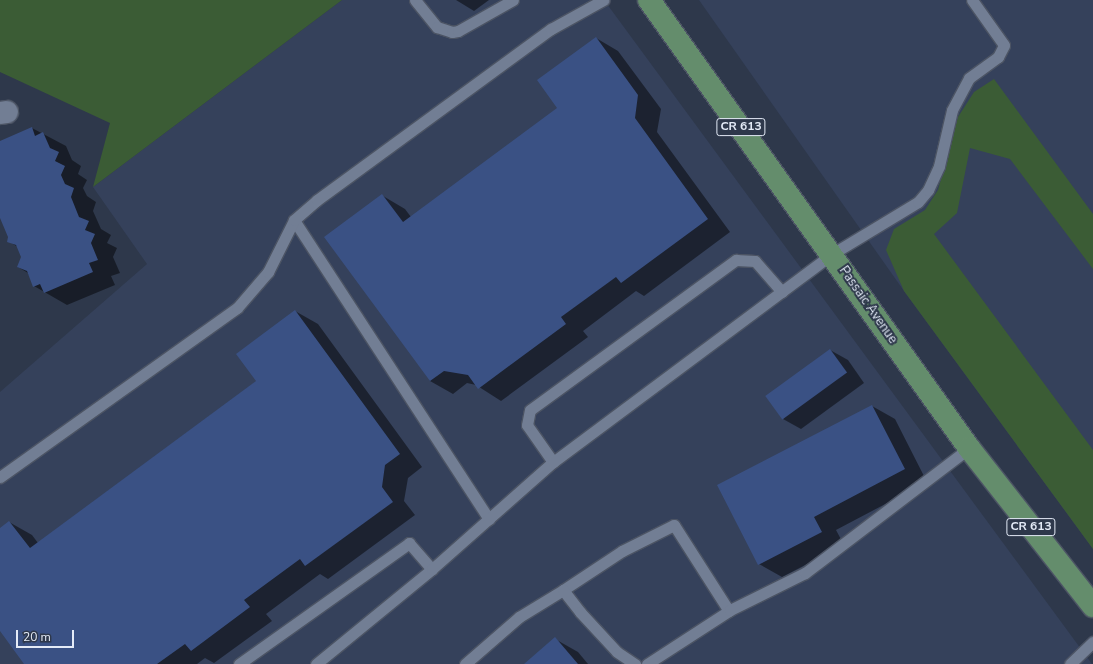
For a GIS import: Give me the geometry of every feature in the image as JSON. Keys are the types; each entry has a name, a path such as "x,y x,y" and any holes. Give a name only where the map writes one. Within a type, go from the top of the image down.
{"main road":[{"name":"Passaic Avenue","path":"649,0 832,254 969,448 1093,606"}],"lane":[{"path":"415,0 438,27 452,32 458,31 512,0"},
{"path":"0,476 238,308 268,272 294,220 551,29 603,0"},
{"path":"316,664 432,569 553,462 832,254 918,202 928,190 939,166 952,110 969,78 998,57 1004,45 972,0"},
{"path":"294,220 489,519"},
{"path":"553,462 527,425 530,410 736,260 754,261 782,292"},
{"path":"647,664 729,611 804,573 969,448"},
{"path":"465,664 519,617 622,551 674,525 729,611"},
{"path":"239,664 409,543 432,569"},
{"path":"563,590 580,612 617,652 635,664"},
{"path":"1070,664 1093,642"}],"shaded area":[{"path":"342,0 604,0 1092,664 0,664 0,392 147,264 93,187"},
{"path":"699,0 1093,0 1093,549 904,291"}],"green space":[{"path":"0,0 342,0 93,187 110,123 0,72"},
{"path":"994,79 1093,214 1093,269 1010,159 970,148 957,213 934,234 1093,450 1093,549 904,291 886,250 894,229 925,210 938,190 958,117 974,92"}],"building":[{"path":"596,37 638,95 635,118 708,219 621,283 616,277 561,317 566,324 478,389 468,375 444,371 430,381 324,237 382,194 403,222 557,108 537,80"},
{"path":"32,127 35,136 43,132 50,148 59,152 55,161 65,166 61,175 65,184 74,188 71,197 79,217 89,221 85,230 95,234 91,243 98,260 89,263 93,272 44,293 40,284 33,287 27,271 17,267 21,257 16,245 7,242 8,237 0,218 0,141"},
{"path":"295,310 400,454 385,465 382,487 393,502 305,566 300,559 244,600 250,607 191,651 185,644 157,664 24,664 0,631 0,528 9,521 30,548 256,381 236,354"},
{"path":"830,349 847,372 782,419 765,396"},
{"path":"872,405 905,469 814,517 822,532 758,565 717,485"},
{"path":"555,637 578,664 524,664"}]}
